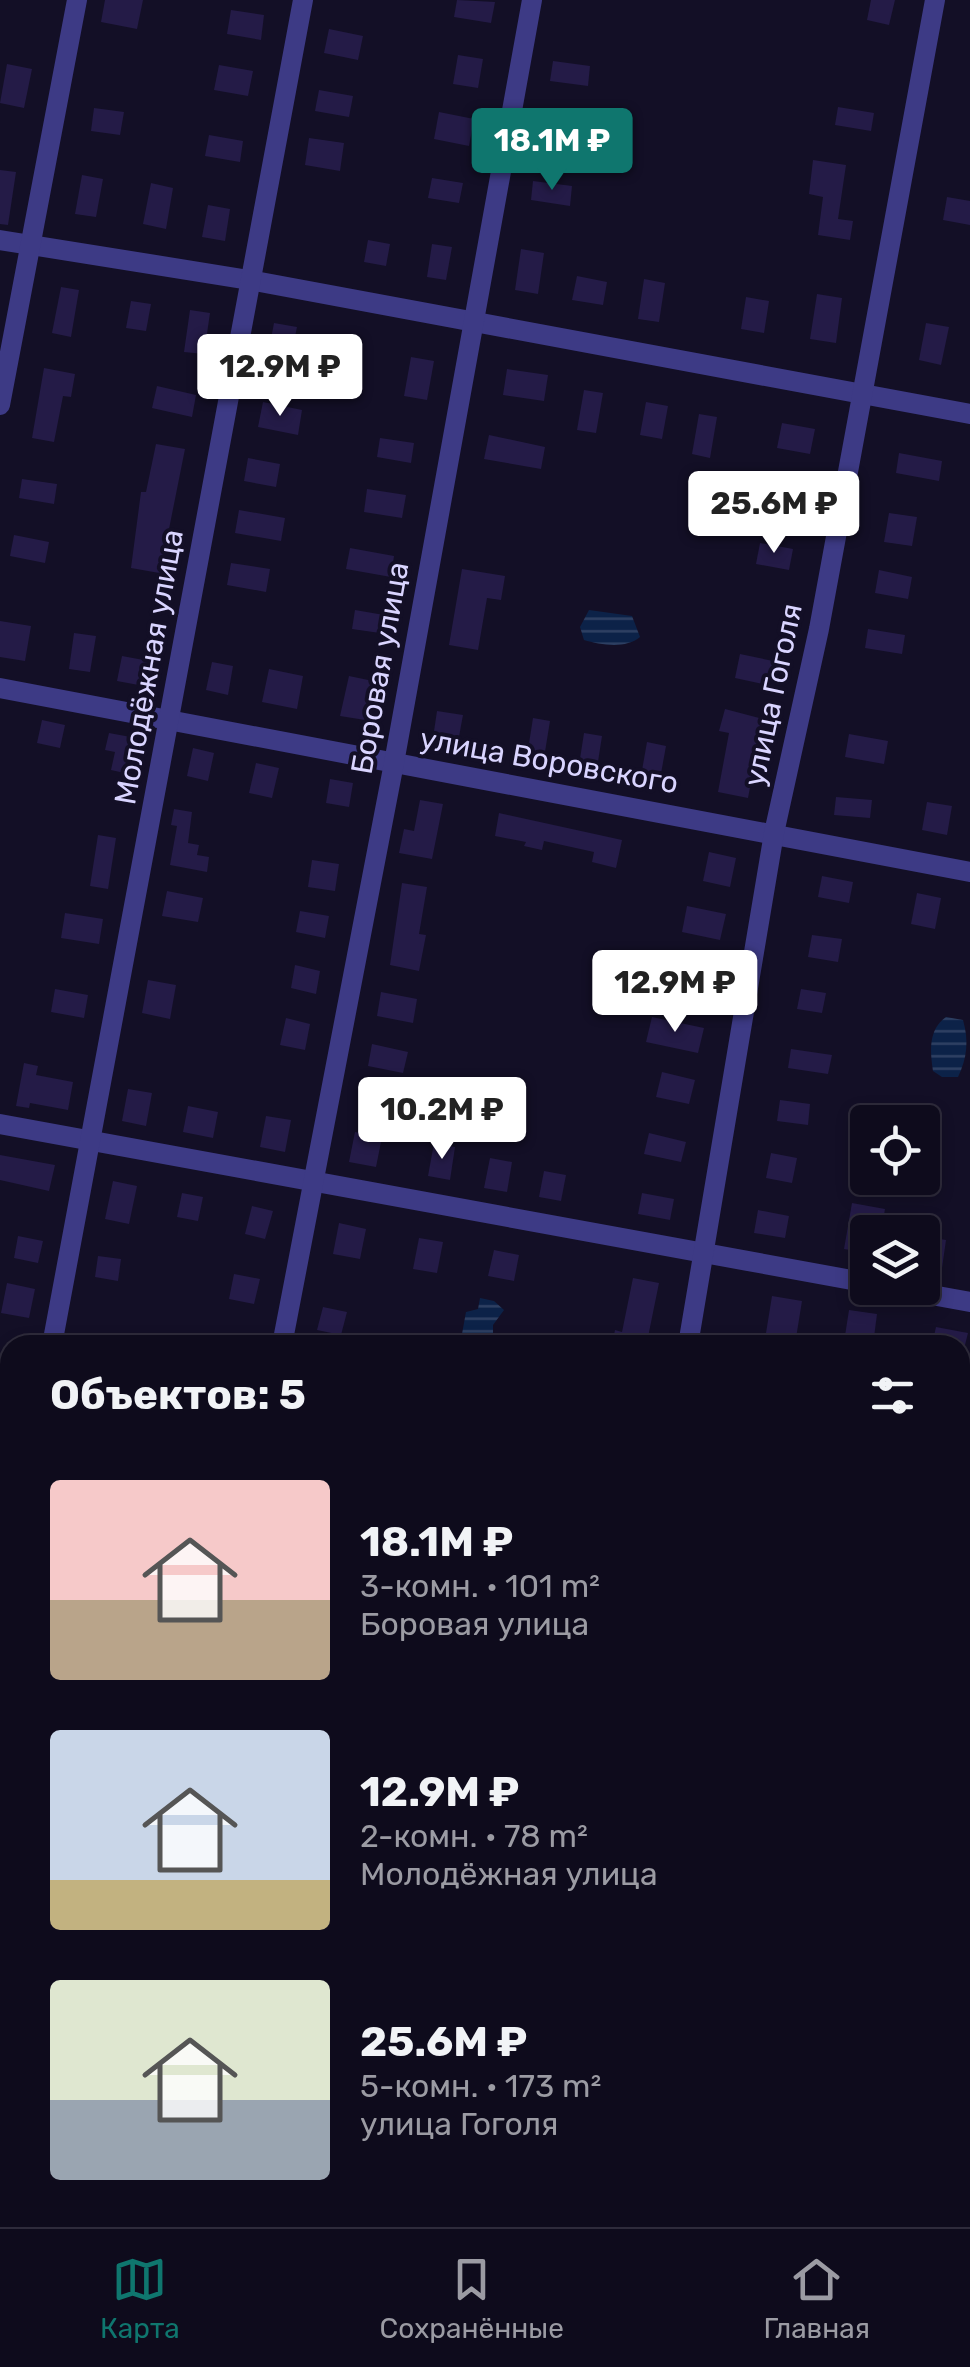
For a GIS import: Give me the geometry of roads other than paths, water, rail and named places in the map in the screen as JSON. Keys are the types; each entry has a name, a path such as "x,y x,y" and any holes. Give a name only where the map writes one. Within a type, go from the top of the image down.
{"street":[{"path":"0,406 77,0"},
{"name":"Молодёжная улица","path":"54,1335 303,0"},
{"name":"Боровая улица","path":"284,1335 394,763 532,0"},
{"name":"улица Гоголя","path":"690,1335 774,834 819,629 934,0"},
{"path":"0,240 474,320 970,414"},
{"name":"улица Воровского","path":"0,688 970,872"},
{"path":"0,1124 850,1280"},
{"path":"940,1297 970,1302"}],"water":[{"path":"589,610 632,616 640,637 621,645 584,640 580,627"},
{"path":"946,1017 963,1020 965,1028 966,1049 958,1077 942,1077 933,1071 933,1035"},
{"path":"480,1298 494,1301 504,1310 493,1325 493,1335 462,1335 466,1312 478,1309"}]}
